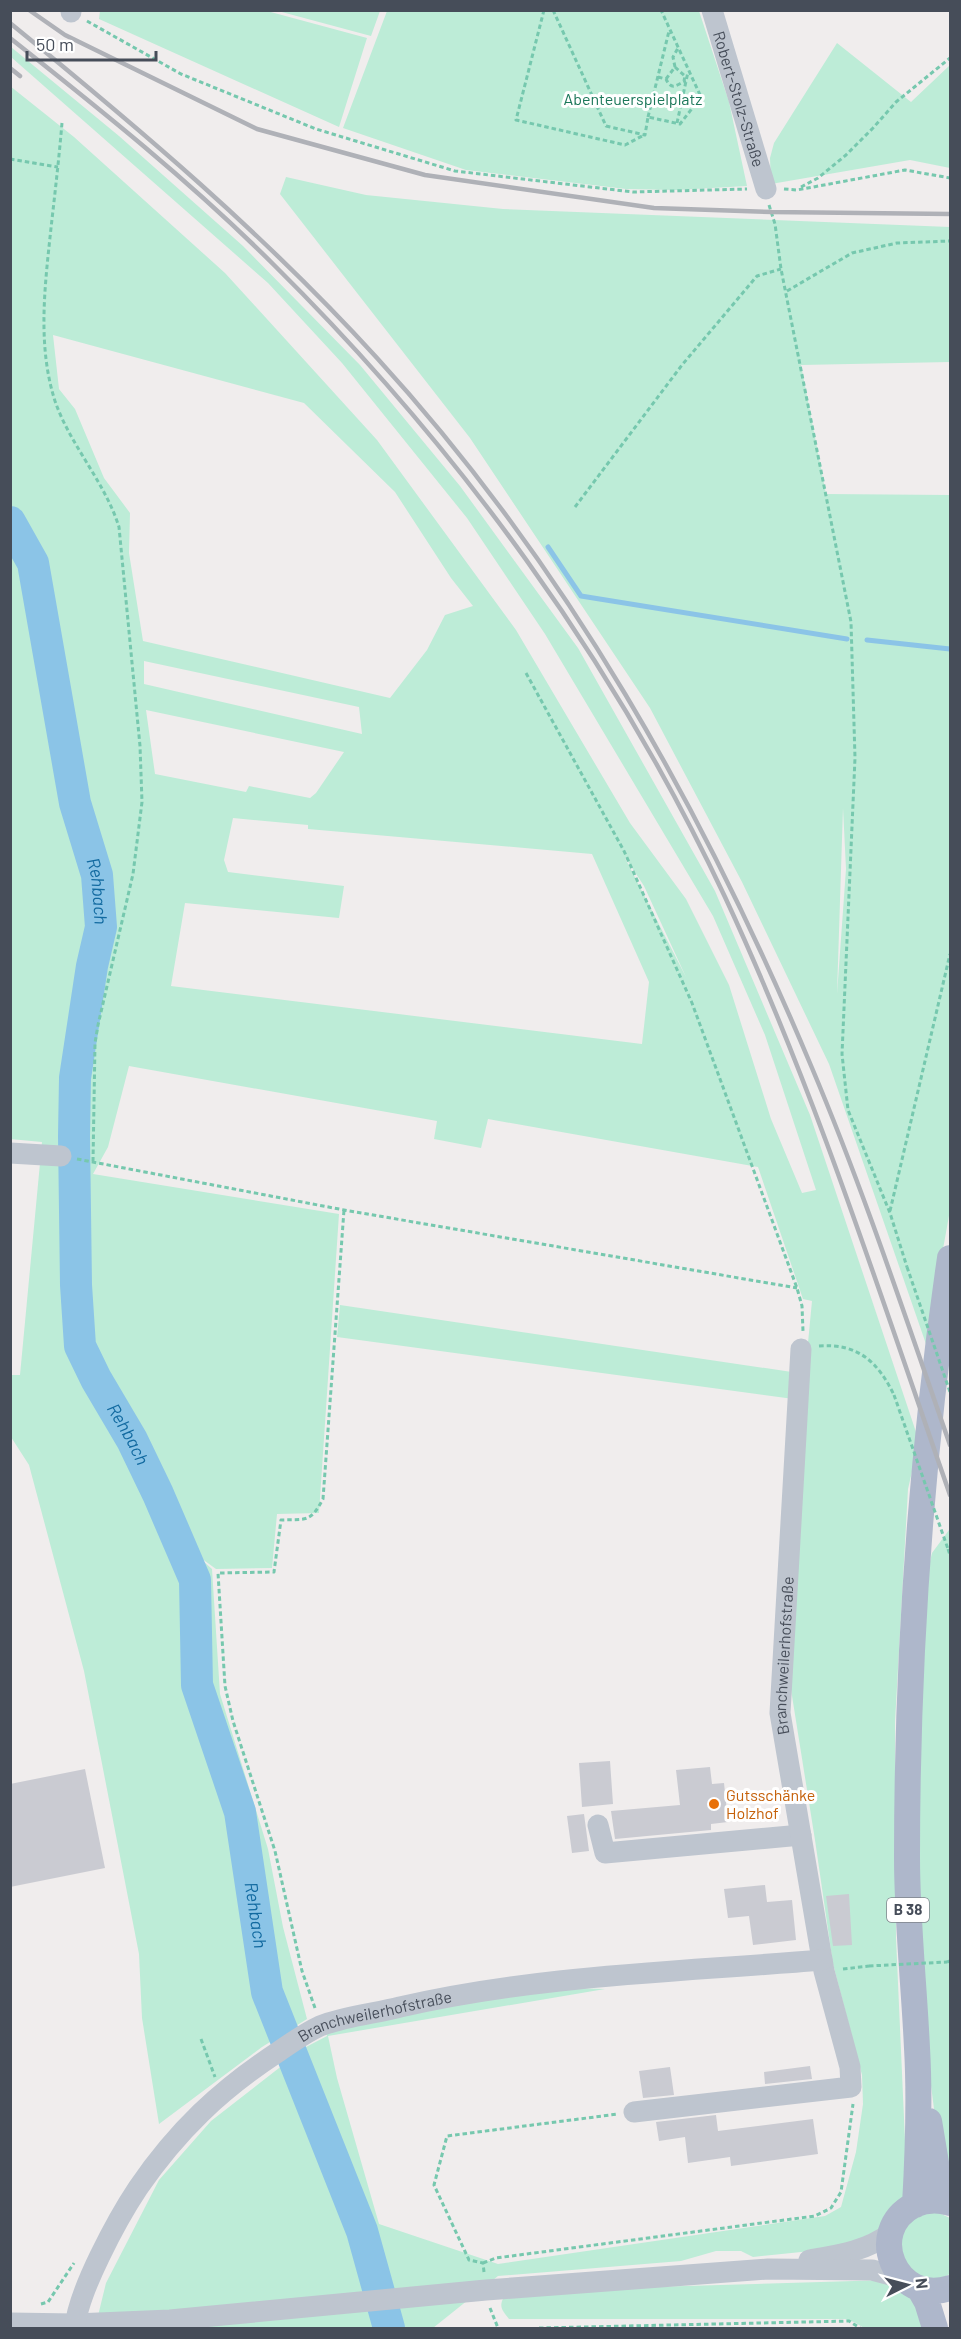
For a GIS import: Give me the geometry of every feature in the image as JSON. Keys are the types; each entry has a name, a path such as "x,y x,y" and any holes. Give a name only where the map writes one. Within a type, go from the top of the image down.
{"main road":[{"name":"B 38","path":"948,2203 939,2181 917,2049 908,1934 907,1771 914,1601 938,1348 951,1258"},
{"name":"B 38","path":"915,2205 917,2049"},
{"path":"935,2328 927,2302 895,2268 890,2254 891,2232 900,2216 915,2205 928,2201 948,2203"},
{"path":"910,2283 934,2291 951,2288"}],"street":[{"name":"Robert-Stolz-Straße","path":"712,10 766,189"},
{"path":"10,1153 61,1156"},
{"name":"Branchweilerhofstraße","path":"801,1349 780,1713 823,1965 850,2067 851,2087"},
{"path":"598,1825 605,1853 801,1836"},
{"name":"Branchweilerhofstraße","path":"75,2326 84,2295 125,2207 161,2154 220,2092 268,2058 322,2026 450,1996 527,1984 823,1965"},
{"path":"634,2112 851,2087"},
{"path":"768,2269 864,2248 891,2232"},
{"path":"21,2323 75,2326 170,2320 486,2290 768,2269 872,2270 910,2283"}],"path":[{"path":"544,10 516,120 625,145 645,135"},
{"path":"554,10 606,126 645,135"},
{"path":"648,117 680,124 701,96 661,10"},
{"path":"71,11 181,74 316,129 455,171 633,192 797,190 904,170 951,178"},
{"path":"645,135 669,29"},
{"path":"678,48 673,57 675,67 685,76 685,81"},
{"path":"797,190 846,155 896,102 951,58"},
{"path":"666,79 675,67"},
{"path":"677,123 688,70"},
{"path":"658,77 666,79 672,87 677,87 685,81"},
{"path":"62,123 47,268 45,350 50,380 62,418 102,488 119,527 143,776 139,836 133,874 95,1043 93,1162 344,1210 797,1288"},
{"path":"10,159 58,168"},
{"path":"775,224 781,269 851,622 855,758 842,1053 848,1110 890,1213 951,1392"},
{"path":"786,292 852,253 897,243 951,241"},
{"path":"575,507 682,365 757,276 781,269"},
{"path":"526,673 624,851 692,1003 797,1288 804,1323 801,1349 831,1345 845,1346 862,1354 887,1380 951,1555"},
{"path":"890,1213 951,954"},
{"path":"322,2026 302,1971 275,1851 233,1721 225,1686 218,1573 274,1572 281,1520 308,1518 314,1515 323,1499 344,1210"},
{"path":"823,1965 869,1966 949,1962"},
{"path":"201,2039 220,2092"},
{"path":"634,2112 447,2136 434,2186 469,2260 483,2263 496,2258 815,2216 831,2208 841,2192 853,2104 851,2087"},
{"path":"21,2323 31,2307 48,2302 78,2257"},
{"path":"483,2263 486,2290"},
{"path":"539,2328 849,2321 860,2328"}],"green space":[{"path":"100,11 267,11 367,38 339,127 99,19"},
{"path":"278,11 380,11 371,36"},
{"name":"Abenteuerspielplatz","path":"387,11 699,11 729,102 747,186 676,190 626,189 466,170 343,128"},
{"path":"837,43 911,102 950,65 950,168 910,160 771,184 770,158 774,143"},
{"path":"11,47 119,136 243,246 360,365 460,486 578,648 715,891 810,1115 919,1441 908,1489 895,1722 896,1938 906,2163 905,2194 882,2228 850,2247 753,2257 741,2251 716,2251 681,2261 498,2276 433,2328 95,2328 106,2283 159,2180 211,2121 306,2047 327,2036 323,2017 460,1985 605,1989 328,2036 337,2078 379,2224 498,2264 825,2216 841,2207 856,2152 863,2104 862,2075 833,1964 789,1677 801,1400 337,1337 340,1305 805,1374 812,1301 803,1299 758,1167 488,1119 481,1148 434,1139 437,1121 129,1066 108,1147 93,1174 339,1214 319,1513 277,1514 272,1568 216,1569 194,1553 212,1569 220,1694 268,1849 283,1927 307,2019 262,2047 159,2124 142,2018 139,1954 84,1671 29,1465 11,1437 11,1375 20,1375 42,1142 10,1139 10,86 74,137 225,273 377,440 516,630 630,823 686,899 729,985 771,1119 802,1193 816,1190 765,1035 713,916 545,634 467,518 342,363 268,283 11,57","holes":["53,335 304,403 395,492 451,578 473,606 445,615 427,650 390,698 143,641 129,553 130,513 104,478 75,409 59,389","144,661 359,707 362,734 144,684","146,710 344,752 316,793 310,798 249,786 246,792 155,774","233,818 308,825 308,829 592,854 649,982 642,1044 171,986 185,903 339,918 344,886 228,872 224,860","625,857 644,886 686,977 625,858"]},
{"path":"286,177 366,195 503,209 950,227 950,362 801,365 826,494 950,495 950,1210 926,1344 829,1064 742,882 650,708 470,438 280,194","holes":["843,808 846,869 837,994"]},
{"path":"949,1530 950,2188 940,2156 921,2007 919,1756 926,1578 932,1553"},
{"path":"937,2212 950,2218 950,2274 933,2279 919,2276 909,2267 903,2254 901,2240 906,2226 918,2216"},
{"path":"888,2280 902,2288 912,2299 925,2328 864,2328 845,2319 509,2319 501,2306 504,2297 616,2288"}],"building":[{"path":"610,1761 613,1804 582,1807 579,1763"},
{"path":"710,1767 712,1784 724,1783 728,1822 711,1824 711,1830 615,1839 611,1811 680,1805 676,1770"},
{"path":"85,1769 105,1868 10,1887 10,1784"},
{"path":"584,1814 589,1851 572,1853 567,1816"},
{"path":"765,1885 767,1902 792,1900 796,1940 753,1945 749,1916 728,1918 724,1889"},
{"path":"849,1894 852,1945 833,1946 826,1896"},
{"path":"810,2066 812,2079 765,2084 764,2072"},
{"path":"670,2067 674,2095 643,2098 639,2071"},
{"path":"716,2115 718,2131 813,2119 818,2154 731,2166 730,2157 688,2163 685,2137 659,2141 656,2122"}],"waterway":[{"name":"Rehbach","path":"10,522 33,563 75,803 97,875 101,927 92,966 75,1078 76,1285 80,1346 96,1379 132,1440 195,1580 197,1685 240,1812 267,1992 362,2231 389,2328"},
{"path":"548,547 581,596 847,639"},
{"path":"867,640 950,649"}],"railway":[{"path":"29,10 65,35 257,129 425,175 654,208 950,214"},
{"path":"10,23 200,184 334,312 446,438 510,520 570,606 625,694 677,785 725,877 770,972 849,1161 950,1445"},
{"path":"10,38 178,175 273,264 341,334 468,482 527,561 582,641 634,724 681,810 725,897 758,970 845,1193 950,1495"},
{"path":"10,68 20,76"}],"place":[{"name":"Gutsschänke Holzhof","path":"714,1804"}]}
